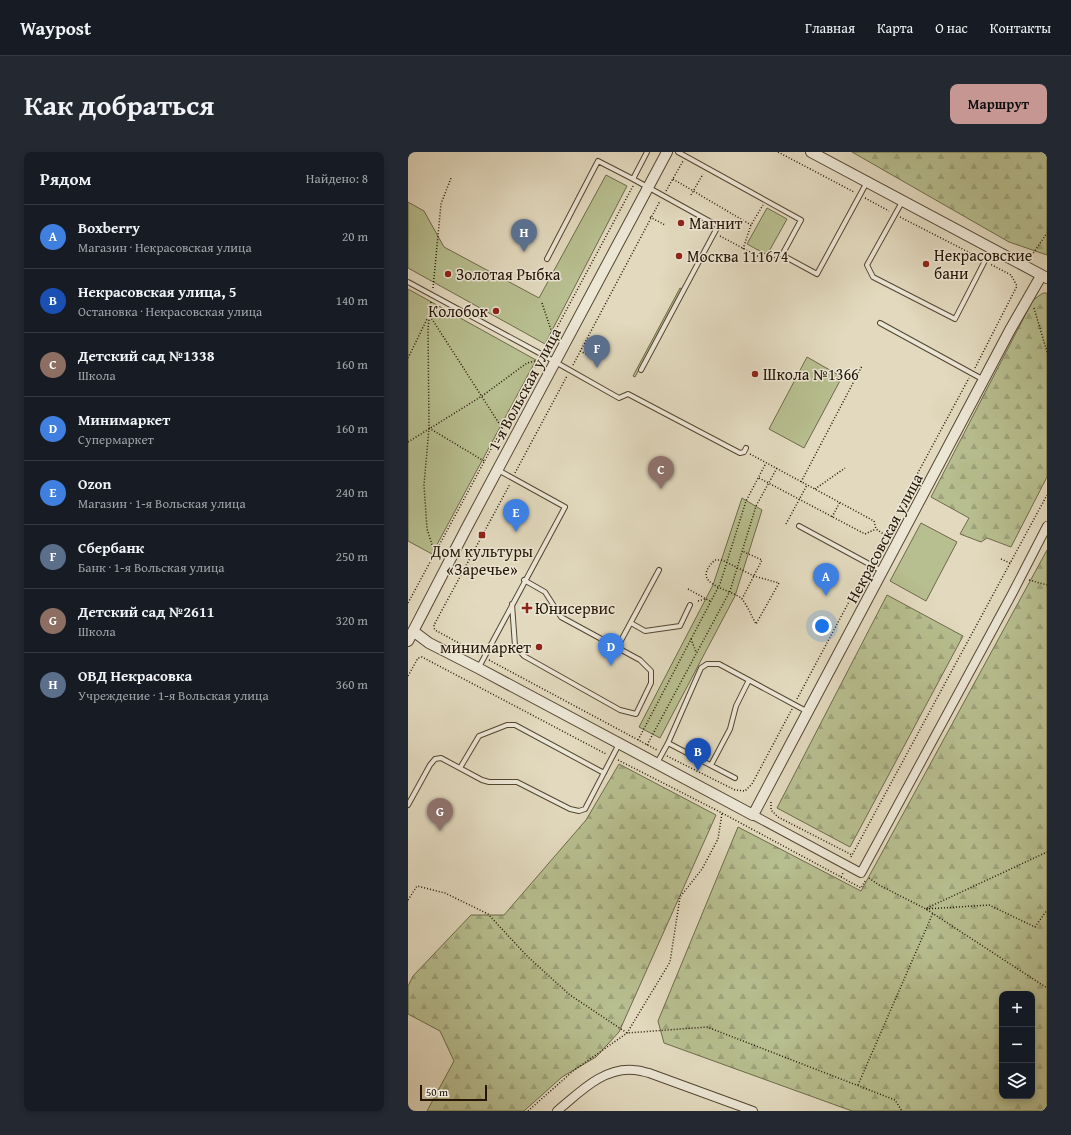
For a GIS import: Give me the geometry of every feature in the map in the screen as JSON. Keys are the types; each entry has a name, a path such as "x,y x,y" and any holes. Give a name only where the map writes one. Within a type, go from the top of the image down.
{"street":[{"name":"1-я Вольская улица","path":"408,641 410,630 556,363 667,152"},
{"path":"811,152 1044,277"},
{"name":"Некрасовская улица","path":"753,815 1028,297 1044,277"},
{"path":"410,630 429,643 620,743 862,873 1047,526"},
{"path":"557,1111 601,1077 616,1071 634,1070 649,1073 753,1111"}],"lane":[{"path":"634,180 647,152"},
{"path":"678,152 801,220 782,255 817,274 867,182"},
{"path":"547,259 598,161 718,226 641,370"},
{"path":"902,202 868,265 873,277 955,319 991,249"},
{"path":"408,282 619,398 628,394 740,453 745,450"},
{"path":"880,324 984,380"},
{"path":"478,668 564,507 498,470"},
{"path":"799,526 883,571"},
{"path":"617,648 659,570"},
{"path":"512,604 515,646 524,656 620,710 636,714 650,683 651,671 640,660 561,617 545,592 524,580"},
{"path":"631,623 645,630 680,626 690,605"},
{"path":"657,763 668,743 702,668 707,664 718,664 808,712"},
{"path":"711,765 730,729 736,706 749,680"},
{"path":"460,768 479,736 507,725 515,725 604,773"},
{"path":"408,805 430,764 435,759 441,758 489,782 517,782 570,809 579,811 585,809 620,743"},
{"path":"668,743 735,778"}],"path":[{"path":"686,156 650,217 570,371 434,625 434,628 435,630 484,657 647,745 735,790 745,791 752,784 1017,286"},
{"path":"691,195 707,168"},
{"path":"434,554 427,529 424,485 429,428 428,328 441,204 451,178"},
{"path":"673,179 751,225"},
{"path":"408,603 553,336 634,180"},
{"path":"743,249 751,225 765,200"},
{"path":"650,217 665,225"},
{"path":"715,233 765,260 782,255"},
{"path":"1030,258 1047,233"},
{"path":"542,303 553,336"},
{"path":"1033,306 1047,352"},
{"path":"408,358 429,315"},
{"path":"429,315 502,428"},
{"path":"580,351 592,357"},
{"path":"408,442 482,396 527,363 539,360"},
{"path":"801,482 862,366"},
{"path":"429,428 484,462"},
{"path":"745,450 766,463 874,521 876,529 885,535"},
{"path":"638,740 718,587 746,501 766,463"},
{"path":"647,745 729,593 756,506 777,468"},
{"path":"815,489 845,468"},
{"path":"759,478 865,534 876,529"},
{"path":"786,524 807,485"},
{"path":"408,676 418,658 422,657 722,813 840,877 1047,495"},
{"path":"832,517 840,502"},
{"path":"742,551 762,560 742,599"},
{"path":"1001,559 1010,563"},
{"path":"715,560 722,560 726,562 754,576 779,583 756,624 742,599 710,582 706,574 708,566 715,560"},
{"path":"1020,578 1047,585"},
{"path":"688,589 710,602"},
{"path":"698,601 706,599"},
{"path":"691,639 696,653"},
{"path":"774,796 770,803 771,810 778,817 852,855"},
{"path":"528,1111 573,1070 627,1033 670,962 680,897 702,869 718,839 722,813"},
{"path":"926,908 1047,852"},
{"path":"862,873 879,885 926,908 1047,988"},
{"path":"408,900 417,886 445,894 488,914 528,958 570,996 627,1033 707,1026 858,1084 895,1100 902,1111"},
{"path":"926,908 989,905 1035,927 1047,910"},
{"path":"858,1084 933,913"}],"green space":[{"path":"852,152 1047,152 1047,255 1009,242"},
{"path":"606,175 627,186 545,344 408,268 408,202 424,211 444,247 539,298"},
{"path":"767,208 787,219 767,255 747,244"},
{"path":"680,288 682,289 635,377 633,376"},
{"path":"408,289 536,360 432,554 408,541"},
{"path":"1043,293 1047,293 1047,477 1011,547 987,538 981,542 960,534 969,518 931,497 1033,300"},
{"path":"807,357 842,377 804,448 769,429"},
{"path":"742,498 762,510 735,596 660,738 639,727 713,585"},
{"path":"921,523 957,542 926,601 890,581"},
{"path":"1047,550 1047,1111 852,1111 664,1043 658,1021 738,827 861,891"},
{"path":"887,595 963,636 850,847 777,808"},
{"path":"619,764 716,815 619,1032 596,1057 562,1077 524,1111 427,1111 454,1061 440,1031 408,1014 408,986 413,976 471,915 504,915 586,820"}],"place":[{"name":"Магнит","path":"681,223"},
{"name":"ОВД Некрасовка","path":"524,252"},
{"name":"Москва 111674","path":"679,256"},
{"name":"Некрасовские бани","path":"926,264"},
{"name":"Золотая Рыбка","path":"448,274"},
{"name":"Колобок","path":"496,311"},
{"name":"Сбербанк","path":"597,368"},
{"name":"Школа №1366","path":"755,374"},
{"name":"Детский сад №1338","path":"661,489"},
{"name":"Ozon","path":"516,532"},
{"name":"Дом культуры «Заречье»","path":"482,535"},
{"name":"Boxberry","path":"826,596"},
{"name":"Юнисервис","path":"527,608"},
{"name":"минимаркет","path":"539,647"},
{"name":"Минимаркет","path":"611,666"},
{"name":"Некрасовская улица, 5","path":"698,771"},
{"name":"Детский сад №2611","path":"440,831"}]}
